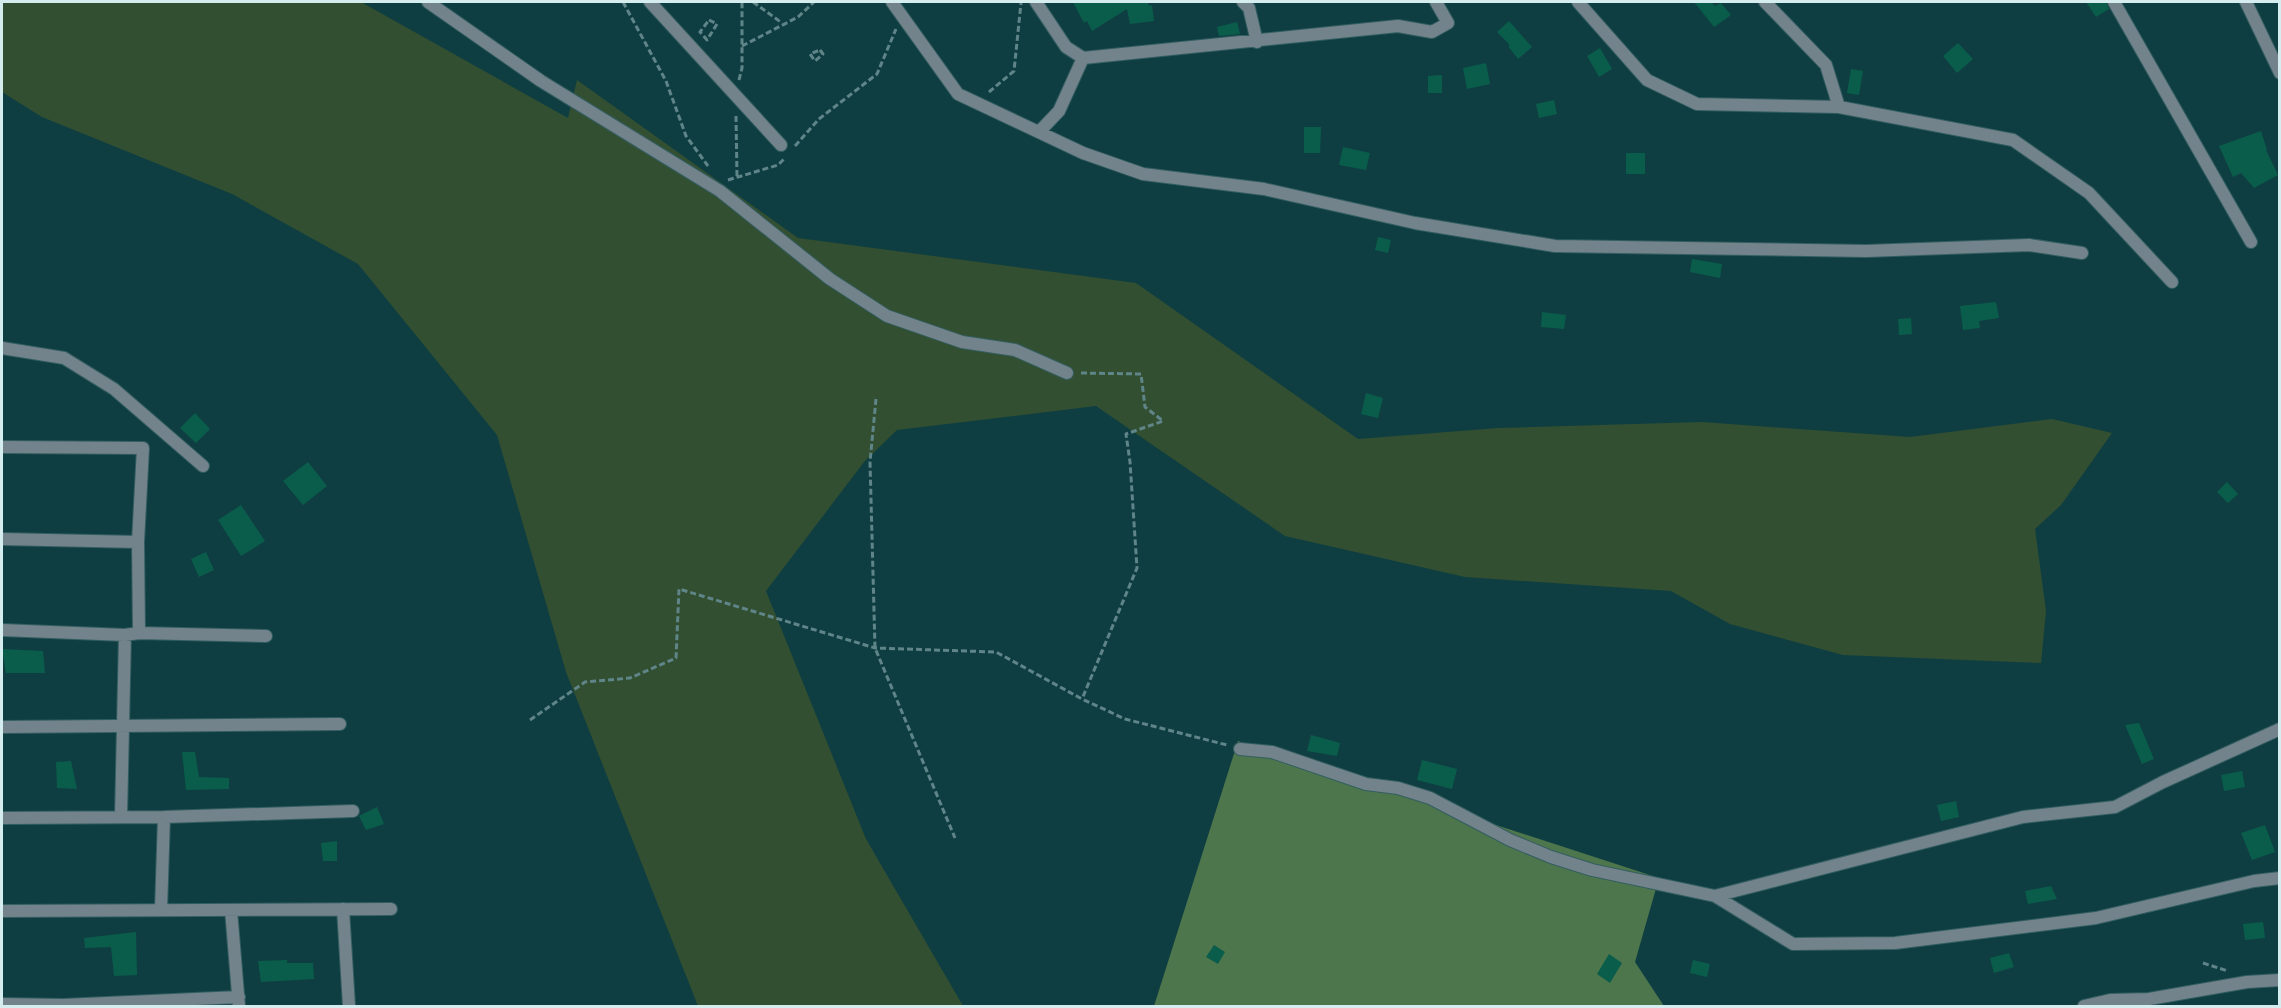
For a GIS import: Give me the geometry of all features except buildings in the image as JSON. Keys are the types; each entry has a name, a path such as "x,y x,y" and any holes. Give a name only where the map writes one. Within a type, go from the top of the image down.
{"street":[{"path":"428,2 541,81 720,191 830,279 887,316 962,342 1015,350 1067,373"},
{"path":"650,2 781,145"},
{"path":"892,2 958,94 1083,153 1143,174 1264,189 1414,224 1555,246 1866,251 2029,245 2082,253"},
{"path":"1036,2 1066,47 1083,58 1398,26 1432,32 1448,23 1436,2"},
{"path":"1243,2 1249,8 1257,42"},
{"path":"1578,2 1647,80 1697,105 1839,107 2013,140 2089,193 2172,282"},
{"path":"1765,2 1826,65 1839,107"},
{"path":"2114,2 2251,242"},
{"path":"2246,2 2280,73"},
{"path":"1040,132 1059,111 1083,58"},
{"path":"2,348 64,358 114,389 203,466"},
{"path":"2,447 143,448 138,542 139,633"},
{"path":"2,539 138,542"},
{"path":"2,630 125,635 139,633 266,636"},
{"path":"121,817 125,635"},
{"path":"2,727 340,724"},
{"path":"1715,896 2024,817 2115,807 2163,782 2280,729"},
{"path":"1240,749 1272,752 1366,784 1398,788 1430,798 1510,840 1551,857 1592,870 1715,896 1793,944 1894,943 2096,918 2254,881 2280,878"},
{"path":"2,818 353,812"},
{"path":"161,910 164,817"},
{"path":"343,909 349,1006"},
{"path":"2,911 391,909"},
{"path":"2,1004 239,1002 231,910"},
{"path":"2084,1006 2110,1000 2149,999 2247,982 2280,980"}],"path":[{"path":"623,2 666,81 686,136 713,173"},
{"path":"753,2 782,23"},
{"path":"742,46 782,23 798,17 814,2"},
{"path":"968,98 984,96 1014,71 1021,2"},
{"path":"720,182 778,165 819,119 878,74 902,14"},
{"path":"709,20 717,24 707,40 700,32 709,20"},
{"path":"1067,373 1141,374 1145,407 1163,422 1126,434 1137,568 1082,699"},
{"path":"876,399 870,462 876,648 955,838"},
{"path":"530,720 585,682 630,678 676,658 679,589 876,648 996,652 1082,699 1125,719 1240,749"}],"green space":[{"path":"2,2 361,2 568,118 577,80 798,238 1136,283 1358,439 1498,428 1702,422 1910,437 2052,419 2112,433 2061,505 2035,529 2046,611 2041,663 1843,655 1730,624 1671,591 1465,577 1285,536 1096,406 897,430 864,462 766,591 866,839 963,1006 698,1006 566,672 497,435 358,264 232,194 42,117 2,92"},
{"path":"1238,741 1659,878 1635,962 1664,1006 1154,1006"}]}
